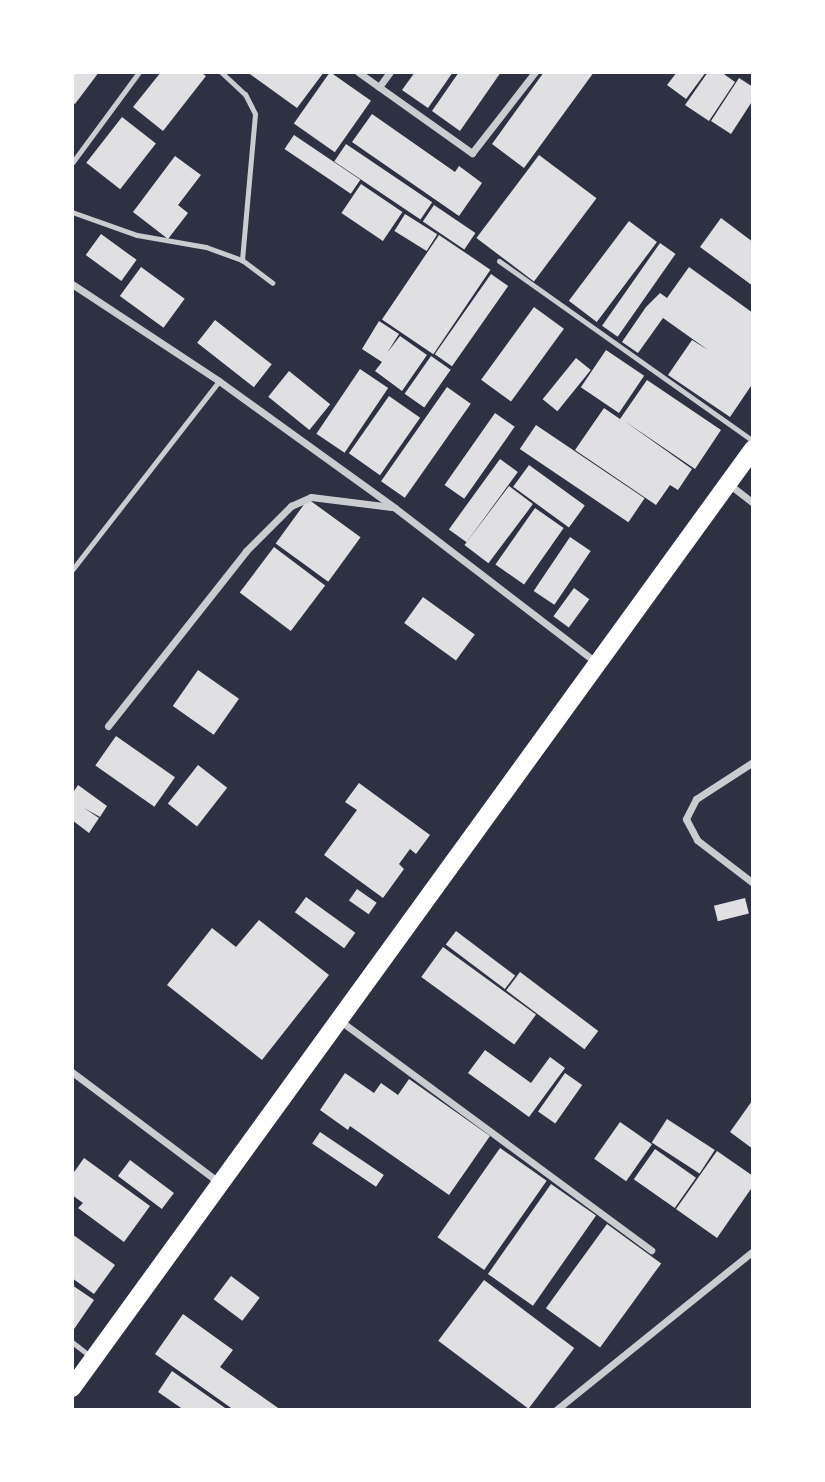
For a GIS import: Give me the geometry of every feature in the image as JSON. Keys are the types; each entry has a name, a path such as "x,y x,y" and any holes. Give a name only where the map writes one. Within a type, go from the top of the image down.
{"main road":[{"path":"72,1388 597,663 730,485 753,449"}],"street":[{"path":"358,72 475,153 535,72"},
{"path":"379,87 390,72"},
{"path":"72,284 219,381 395,508 597,663"},
{"path":"730,485 753,503"},
{"path":"108,726 246,551 291,506 312,497 395,508"},
{"path":"753,762 696,799 686,819 697,840 753,883"},
{"path":"338,1020 651,1250"},
{"path":"72,1072 220,1183"},
{"path":"556,1410 753,1251"}],"lane":[{"path":"72,163 139,72"},
{"path":"221,72 244,93 256,114 242,260"},
{"path":"72,212 136,235 206,247 242,260 272,283"},
{"path":"499,261 753,441"},
{"path":"72,570 219,381"},
{"path":"72,1342 93,1359"}],"building":[{"path":"72,72 99,72 75,104 72,102"},
{"path":"161,72 200,72 206,76 163,131 133,107"},
{"path":"247,72 324,72 297,108"},
{"path":"330,72 371,101 335,152 294,124"},
{"path":"415,72 453,72 428,108 402,90"},
{"path":"459,72 501,72 460,131 432,111"},
{"path":"544,72 594,72 524,168 492,144"},
{"path":"677,72 706,72 686,99 667,85"},
{"path":"708,72 721,72 735,82 709,121 685,105"},
{"path":"739,78 753,87 753,100 731,134 711,121"},
{"path":"372,114 455,172 459,166 482,183 459,216 352,142"},
{"path":"122,117 156,143 120,189 86,163"},
{"path":"294,135 360,180 351,194 284,149"},
{"path":"346,144 432,202 420,220 334,161"},
{"path":"539,155 597,198 534,281 476,238"},
{"path":"175,156 201,175 178,205 188,213 168,239 133,212"},
{"path":"361,184 402,212 383,241 341,213"},
{"path":"434,205 475,233 464,250 423,222"},
{"path":"405,214 437,234 427,251 394,231"},
{"path":"721,218 753,242 753,286 700,247"},
{"path":"629,221 657,242 597,322 569,301"},
{"path":"101,234 137,260 121,281 86,255"},
{"path":"439,235 490,270 433,354 382,320"},
{"path":"660,243 676,254 618,337 602,326"},
{"path":"141,267 185,299 164,328 120,296"},
{"path":"689,267 753,313 753,383 730,417 668,375 692,340 708,350 663,318 638,353 622,342 646,307 660,293 667,298"},
{"path":"491,274 508,286 452,366 435,354"},
{"path":"534,307 564,329 511,402 481,380"},
{"path":"215,320 272,364 254,387 197,343"},
{"path":"379,321 399,334 387,353 400,336 427,355 402,391 375,371 382,362 362,349"},
{"path":"606,350 644,376 619,413 581,387"},
{"path":"431,356 451,370 424,407 405,394"},
{"path":"576,358 591,370 557,411 543,399"},
{"path":"360,369 388,388 345,453 316,434"},
{"path":"289,371 330,404 309,430 268,397"},
{"path":"647,380 721,430 695,469 623,420 692,469 678,490 670,485 656,505 575,450 604,408 620,419"},
{"path":"447,387 471,404 405,498 381,481"},
{"path":"389,396 420,418 380,475 349,453"},
{"path":"495,413 515,427 464,499 445,485"},
{"path":"536,425 645,498 628,522 520,449"},
{"path":"500,459 518,472 467,542 449,529"},
{"path":"529,465 585,506 569,527 513,487"},
{"path":"509,486 533,504 488,563 464,545"},
{"path":"308,499 361,537 328,582 276,543"},
{"path":"535,508 564,528 524,585 495,565"},
{"path":"570,537 591,551 554,605 534,591"},
{"path":"274,547 325,586 291,631 240,593"},
{"path":"574,588 589,599 569,627 553,616"},
{"path":"423,597 475,635 456,661 404,623"},
{"path":"198,670 239,699 214,735 173,706"},
{"path":"116,736 175,777 154,807 95,765"},
{"path":"198,765 227,788 197,826 168,804"},
{"path":"359,783 430,835 416,854 410,849 399,864 404,869 383,898 324,855 357,810 345,802"},
{"path":"78,785 107,806 100,817 84,808 99,818 89,833 72,820 72,794"},
{"path":"357,889 377,903 369,914 349,900"},
{"path":"306,897 355,933 344,948 295,912"},
{"path":"745,898 749,914 718,921 714,906"},
{"path":"259,920 329,975 262,1060 167,985 212,928 236,947"},
{"path":"456,931 515,976 505,989 446,945"},
{"path":"443,947 536,1015 514,1045 421,977"},
{"path":"520,972 598,1031 584,1049 506,990"},
{"path":"485,1050 531,1083 550,1057 565,1068 529,1117 468,1073"},
{"path":"345,1073 374,1093 381,1083 398,1095 409,1079 490,1136 449,1195 350,1126 348,1130 320,1110"},
{"path":"565,1073 582,1085 555,1124 538,1112"},
{"path":"752,1101 753,1103 753,1149 730,1132"},
{"path":"667,1119 715,1150 700,1174 652,1142"},
{"path":"620,1122 652,1144 626,1181 594,1159"},
{"path":"320,1132 384,1175 376,1187 312,1144"},
{"path":"500,1148 547,1181 484,1270 437,1237"},
{"path":"655,1149 696,1178 675,1208 634,1179"},
{"path":"717,1151 753,1176 753,1186 717,1238 676,1209"},
{"path":"84,1158 150,1206 124,1242 78,1208 83,1203 72,1195 72,1175"},
{"path":"130,1160 174,1193 162,1209 118,1176"},
{"path":"551,1184 596,1216 533,1306 488,1274"},
{"path":"607,1224 661,1263 600,1348 546,1308"},
{"path":"72,1234 115,1265 94,1294 72,1278"},
{"path":"231,1276 260,1298 242,1321 214,1299"},
{"path":"484,1280 574,1348 529,1409 438,1341"},
{"path":"72,1285 94,1300 72,1332"},
{"path":"183,1314 233,1350 220,1367 281,1410 234,1410 155,1354"},
{"path":"172,1371 228,1410 184,1410 158,1392"}]}
